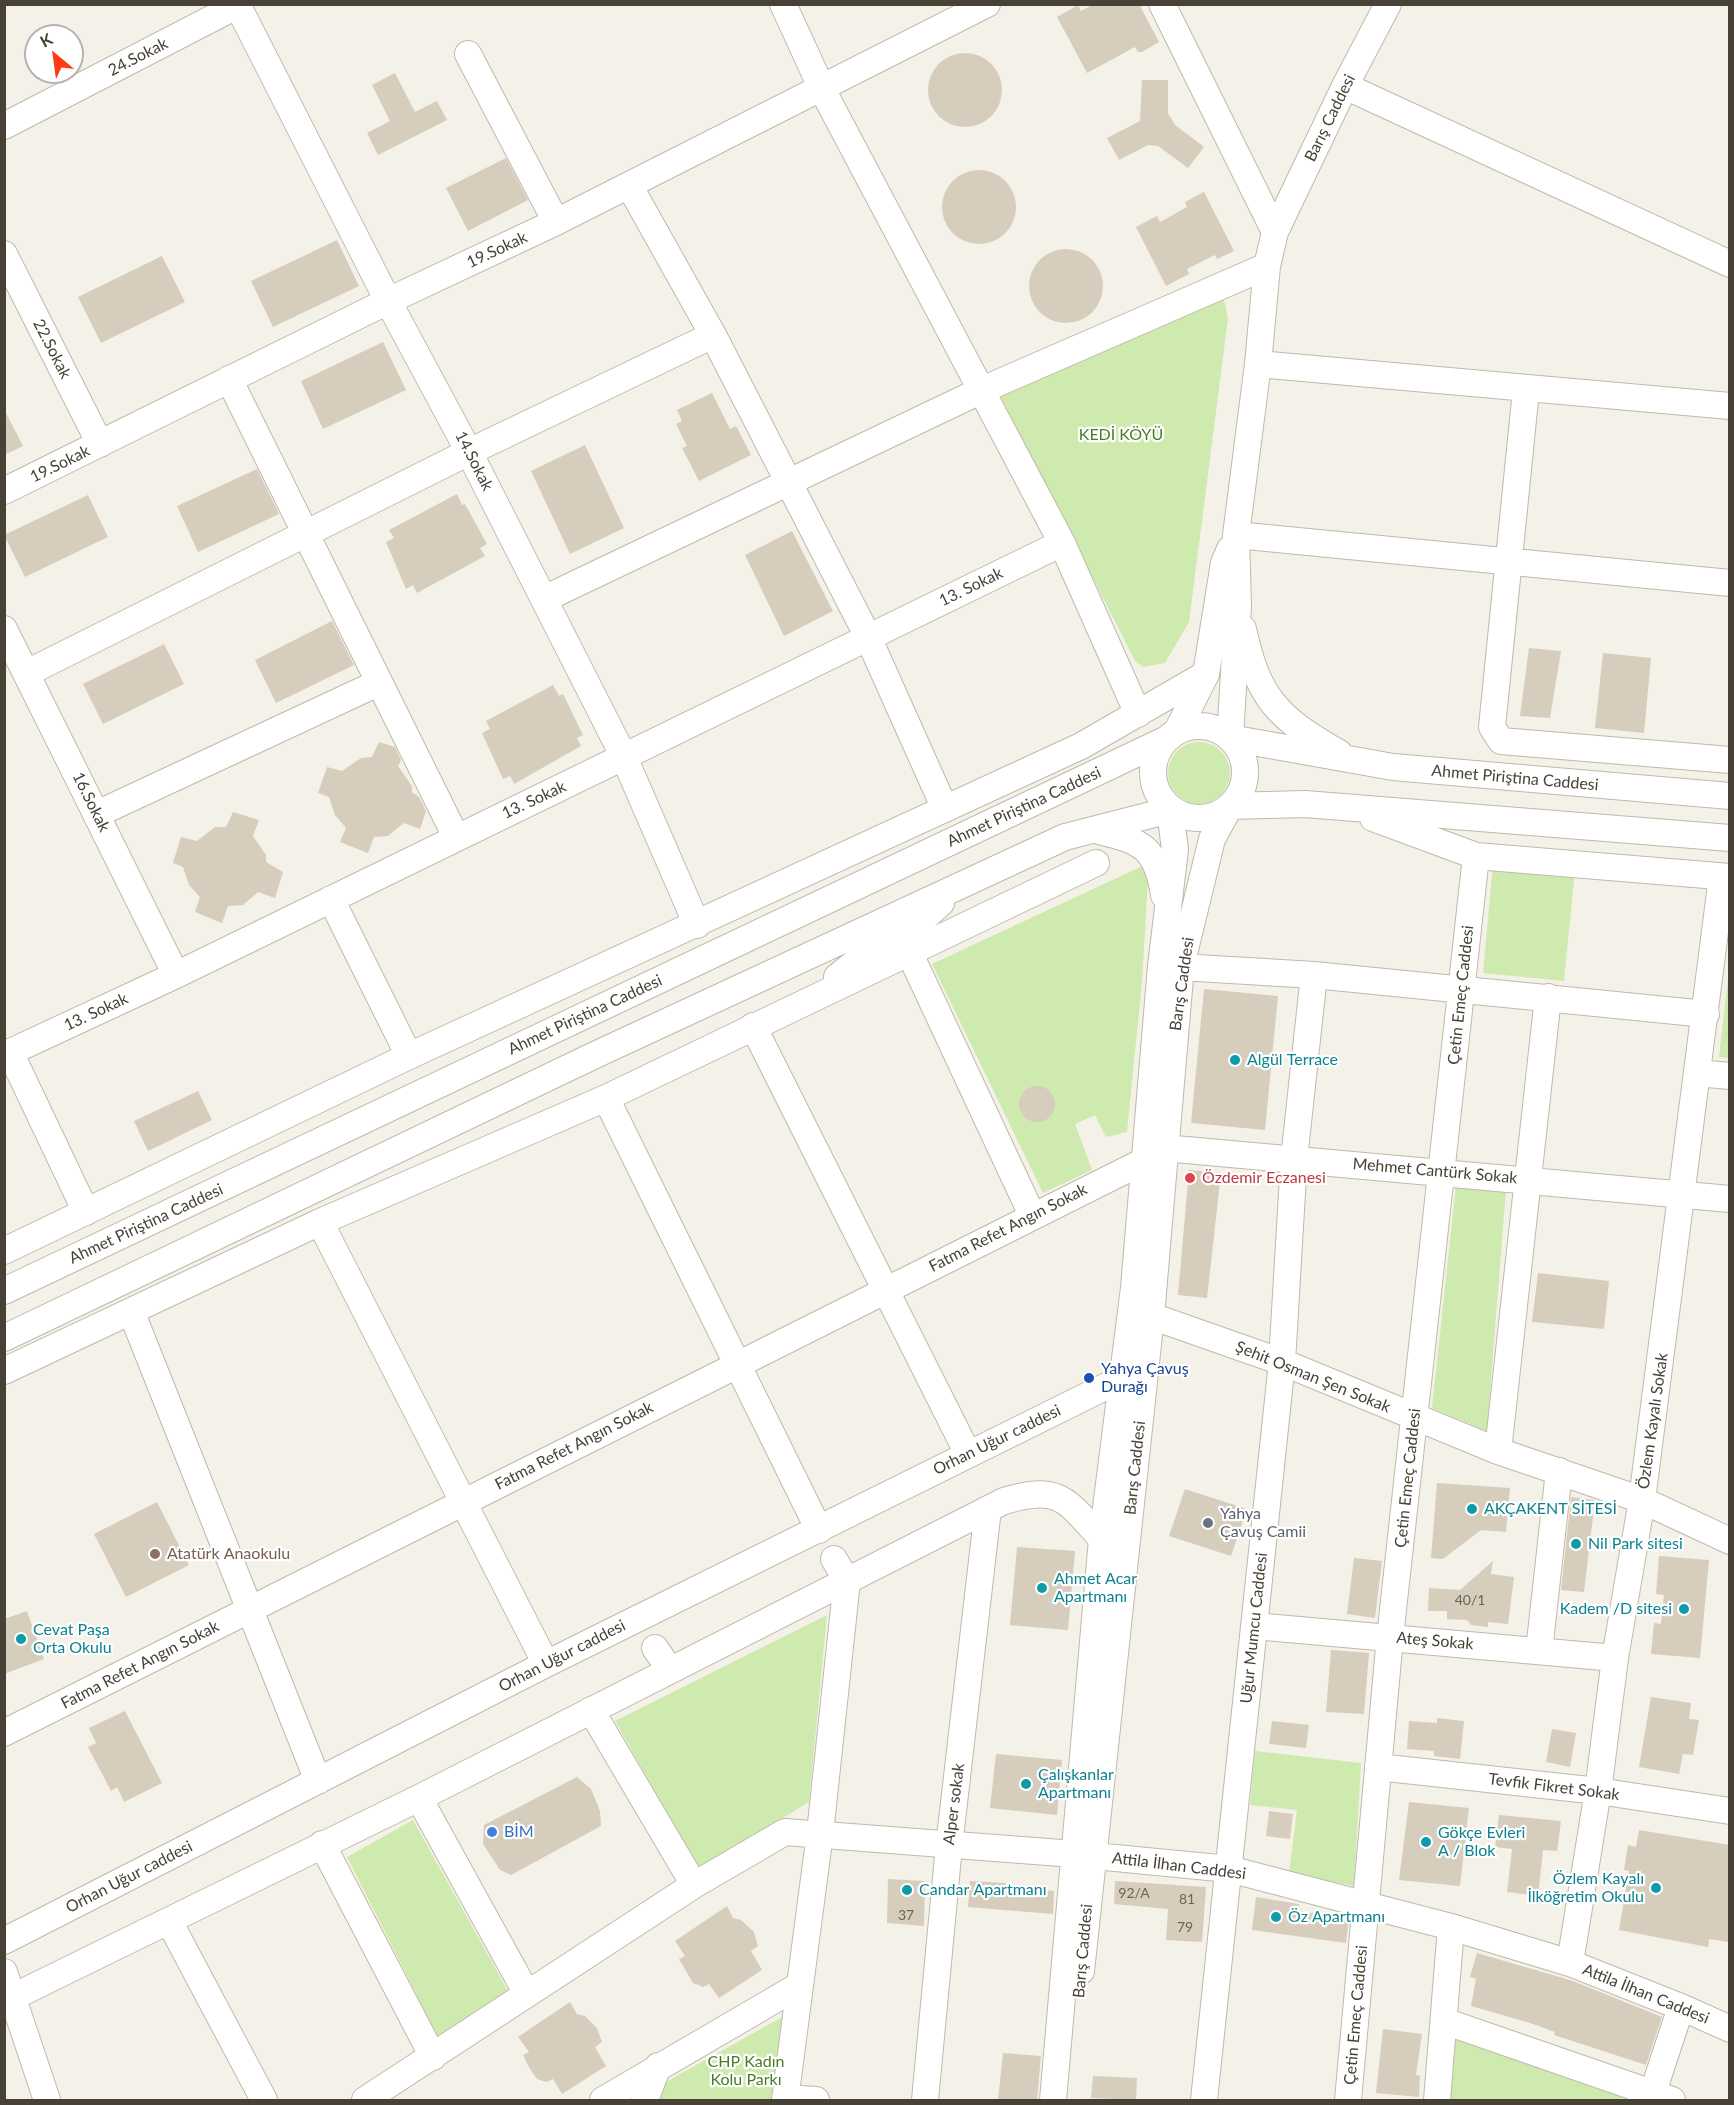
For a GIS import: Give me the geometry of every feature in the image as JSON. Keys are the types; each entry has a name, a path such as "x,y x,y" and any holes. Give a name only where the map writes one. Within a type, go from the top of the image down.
{"street":[{"path":"783,4 822,89 1062,543 1138,714"},
{"name":"19.Sokak","path":"4,491 388,301 556,222 987,4"},
{"path":"1162,4 1275,232"},
{"name":"Barış Caddesi","path":"1236,535 1258,364 1267,266 1275,232 1345,86 1388,4"},
{"name":"24.Sokak","path":"4,126 238,5"},
{"name":"14.Sokak","path":"238,5 624,757 696,925"},
{"path":"468,54 556,222"},
{"path":"1345,86 1730,264"},
{"path":"629,185 713,335 868,638 945,809"},
{"name":"22.Sokak","path":"4,254 100,444"},
{"path":"544,599 982,390 1267,266"},
{"path":"27,673 469,452 713,335"},
{"path":"1258,364 1526,390 1730,406"},
{"path":"229,379 456,837"},
{"path":"1526,390 1492,727 1501,741 1730,760"},
{"path":"1236,535 1510,564 1730,583"},
{"path":"1230,738 1238,606 1236,535"},
{"path":"1171,736 1190,726 1204,726 1218,730 1230,738 1240,750 1245,764 1242,787 1230,806 1218,814 1205,818 1190,818 1170,810 1157,793 1153,780 1153,765 1157,752 1171,736 1206,674 1224,563 1236,535"},
{"name":"13. Sokak","path":"7,1053 176,975 1062,543"},
{"path":"1238,606 1250,661 1262,688 1278,711 1300,730 1355,762"},
{"name":"16.Sokak","path":"4,629 176,975"},
{"path":"4,1251 409,1056 1080,746 1206,674"},
{"path":"97,814 378,683"},
{"name":"Ahmet Piriştina Caddesi","path":"4,1291 1171,736"},
{"name":"Ahmet Piriştina Caddesi","path":"1230,738 1355,762 1730,796"},
{"path":"1425,770 1454,761 1493,762 1528,759 1570,747"},
{"path":"1230,806 1305,804 1341,806 1730,838"},
{"name":"Barış Caddesi","path":"1171,966 1212,839 1230,806"},
{"path":"1341,806 1476,856 1726,877"},
{"path":"4,1338 595,1054 1065,837 1170,810"},
{"name":"Barış Caddesi","path":"1070,2100 1102,1539 1154,1154 1171,966 1166,914 1175,850 1170,810"},
{"path":"1093,829 1132,838 1152,855 1161,875 1166,914"},
{"path":"869,845 910,843 972,832"},
{"name":"Çetin Emeç Caddesi","path":"1348,2100 1390,1637 1476,856"},
{"path":"4,1371 320,1222 606,1098 1096,863"},
{"name":"Özlem Kayalı Sokak","path":"1570,1963 1598,1791 1615,1658 1642,1500 1697,1073 1726,877"},
{"path":"782,1013 831,981 863,956 908,933 958,886"},
{"path":"331,899 409,1056"},
{"path":"910,954 1032,1215"},
{"path":"1171,966 1314,975 1706,1014"},
{"name":"Uğur Mumcu Caddesi","path":"1204,2100 1282,1362 1294,1159 1314,975"},
{"path":"1498,1451 1548,998"},
{"path":"753,1026 968,1454"},
{"path":"7,1053 86,1212"},
{"path":"1697,1073 1730,1076"},
{"path":"606,1098 739,1363 819,1530"},
{"name":"Barış Caddesi","path":"1053,2100 1151,1316 1154,1154"},
{"name":"Fatma Refet Angın Sokak","path":"4,1733 1154,1154"},
{"name":"Mehmet Cantürk Sokak","path":"1154,1154 1294,1159 1730,1199"},
{"path":"320,1222 546,1664"},
{"path":"131,1311 318,1781"},
{"name":"Şehit Osman Şen Sokak","path":"1151,1316 1282,1362 1498,1451 1642,1500 1730,1541"},
{"name":"Orhan Uğur caddesi","path":"4,1941 546,1664 1123,1378"},
{"path":"1539,1651 1559,1472"},
{"path":"13,1997 419,1798 669,1671 840,1570 1031,1492 1057,1495 1077,1511 1102,1539"},
{"name":"Alper sokak","path":"925,2100 949,1846 988,1509"},
{"path":"816,2100 785,2099 820,1833 840,1570"},
{"name":"Ateş Sokak","path":"1254,1626 1615,1658"},
{"path":"655,1648 669,1671"},
{"path":"591,1710 694,1885"},
{"name":"Tevfik Fikret Sokak","path":"1378,1767 1598,1791 1730,1811"},
{"path":"419,1798 527,1994"},
{"name":"Attila İlhan Caddesi","path":"372,2099 433,2056 694,1885 785,1832 820,1833 1229,1869 1366,1903 1570,1963 1681,2007 1730,2030"},
{"path":"322,1844 433,2056"},
{"path":"169,1921 264,2100"},
{"path":"1437,2100 1451,1927"},
{"path":"4,1972 13,1997 14,2035 47,2100"},
{"path":"603,2100 800,1985"},
{"path":"1444,2021 1656,2098 1681,2007"},
{"path":"645,2100 658,2066"}],"green space":[{"name":"KEDİ KÖYÜ","path":"1212,297 1224,300 1228,318 1189,622 1165,663 1143,667 1135,661 998,391"},
{"path":"1199,742 1221,751 1230,773 1221,795 1199,804 1177,795 1168,773 1177,751"},
{"path":"1149,863 1142,982 1127,1132 1106,1137 1095,1115 1075,1124 1092,1170 1043,1193 932,964"},
{"path":"1493,863 1575,871 1564,981 1483,973"},
{"path":"1729,971 1729,1058 1719,1057"},
{"path":"1456,1185 1506,1190 1487,1431 1432,1408"},
{"path":"827,1615 809,1802 699,1869 615,1721"},
{"path":"1255,1751 1361,1763 1354,1886 1289,1874 1297,1810 1250,1805"},
{"path":"413,1820 508,1991 438,2037 347,1857"},
{"name":"CHP Kadın Kolu Parkı","path":"784,2016 771,2100 659,2100 666,2082"},
{"path":"1452,2035 1627,2092 1621,2100 1446,2100"}],"building":[{"path":"1094,4 1139,4 1159,42 1142,52 1138,52 1135,47 1087,73 1057,17 1078,5 1081,11"},
{"path":"965,53 986,59 996,69 1002,90 996,111 986,121 965,127 944,121 934,111 928,90 934,69 944,59"},
{"path":"395,73 415,112 437,101 447,120 378,155 367,133 390,121 372,85"},
{"path":"1142,80 1168,80 1168,113 1175,125 1204,147 1188,168 1158,146 1148,145 1119,160 1107,138 1140,121"},
{"path":"506,158 528,200 468,231 446,188"},
{"path":"979,170 1000,176 1010,186 1016,207 1010,228 1000,238 979,244 958,238 948,228 942,207 948,186 958,176"},
{"path":"1204,192 1234,251 1217,259 1215,255 1187,269 1189,274 1166,286 1136,227 1157,216 1160,222 1187,207 1185,202"},
{"path":"337,240 359,286 273,327 251,281"},
{"path":"1066,249 1087,255 1097,265 1103,286 1097,307 1087,317 1066,323 1045,317 1035,307 1029,286 1035,265 1045,255"},
{"path":"162,256 185,302 101,343 78,297"},
{"path":"383,342 406,390 323,429 301,381"},
{"path":"712,393 730,429 736,426 751,455 699,481 682,448 687,446 676,424 682,421 677,410"},
{"path":"4,409 23,446 4,455"},
{"path":"585,445 624,528 570,554 531,471"},
{"path":"257,469 279,514 198,552 177,506"},
{"path":"457,494 487,544 480,548 485,556 417,593 413,585 406,589 386,542 394,538 389,530"},
{"path":"88,495 108,537 25,577 4,535"},
{"path":"792,531 833,611 784,636 745,555"},
{"path":"332,621 354,665 276,703 255,660"},
{"path":"164,644 184,684 103,724 83,684"},
{"path":"1529,648 1561,651 1550,718 1520,716"},
{"path":"1603,653 1651,658 1644,733 1595,728"},
{"path":"553,685 559,696 563,694 583,735 577,738 581,746 514,784 510,776 503,779 482,733 490,729 486,721"},
{"path":"379,742 395,747 401,760 398,766 412,786 412,792 419,797 426,811 420,829 404,823 388,836 374,837 368,853 340,842 346,828 335,815 329,797 318,793 327,767 342,771 361,758 372,757"},
{"path":"233,812 259,820 253,836 266,855 266,862 283,872 275,898 258,892 243,905 228,906 222,923 195,912 200,897 189,885 183,867 173,863 181,837 197,841 215,827 226,827"},
{"name":"Algül Terrace","path":"1204,989 1278,996 1265,1130 1191,1123"},
{"path":"1037,1086 1050,1091 1055,1104 1050,1117 1037,1122 1024,1117 1019,1104 1024,1091"},
{"path":"198,1091 212,1120 148,1151 134,1121"},
{"path":"1189,1170 1221,1173 1207,1298 1178,1295"},
{"path":"1538,1273 1609,1281 1604,1329 1532,1322"},
{"name":"AKÇAKENT SİTESİ","path":"1437,1483 1510,1488 1506,1532 1481,1530 1443,1559 1431,1558"},
{"name":"Yahya Çavuş Camii","path":"1185,1489 1247,1509 1231,1556 1169,1536"},
{"name":"Nil Park sitesi","path":"1571,1497 1595,1500 1584,1592 1561,1590"},
{"name":"Atatürk Anaokulu","path":"157,1502 189,1565 126,1597 94,1534"},
{"name":"Ahmet Acar Apartmanı","path":"1017,1547 1075,1551 1068,1630 1010,1625"},
{"name":"Kadem /D sitesi","path":"1659,1556 1709,1560 1700,1658 1651,1654 1654,1623 1661,1624 1664,1595 1656,1594"},
{"path":"1354,1558 1382,1561 1375,1618 1347,1614"},
{"path":"1493,1561 1491,1574 1514,1577 1508,1624 1488,1622 1488,1627 1471,1625 1467,1620 1447,1619 1447,1611 1428,1611 1429,1588 1460,1590"},
{"name":"Cevat Paşa Orta Okulu","path":"27,1611 44,1659 4,1674 4,1619"},
{"path":"1331,1650 1369,1653 1364,1714 1326,1712"},
{"path":"1651,1697 1691,1703 1689,1719 1699,1720 1693,1755 1683,1754 1679,1774 1639,1767"},
{"path":"125,1711 162,1783 124,1802 117,1787 111,1791 88,1747 96,1743 89,1728"},
{"path":"1437,1718 1464,1721 1460,1759 1434,1756 1434,1751 1407,1749 1409,1721 1437,1723"},
{"path":"1272,1721 1309,1725 1306,1748 1269,1744"},
{"path":"1552,1729 1576,1733 1570,1767 1546,1762"},
{"name":"Çalışkanlar Apartmanı","path":"996,1754 1062,1760 1057,1815 990,1808"},
{"path":"577,1777 591,1789 600,1811 601,1826 511,1875 500,1870 483,1844 484,1825"},
{"name":"Gökçe Evleri A / Blok","path":"1409,1802 1469,1808 1460,1886 1399,1880"},
{"path":"1269,1811 1293,1814 1290,1839 1266,1836"},
{"path":"1499,1815 1561,1821 1557,1851 1543,1850 1538,1896 1507,1892 1512,1849 1495,1847"},
{"name":"Özlem Kayalı İlköğretim Okulu","path":"1639,1830 1730,1845 1728,1942 1709,1939 1708,1947 1619,1930 1629,1871 1624,1870 1628,1845 1636,1847"},
{"path":"888,1879 925,1881 924,1926 887,1923"},
{"path":"970,1881 1006,1883 1006,1888 1054,1891 1053,1914 968,1907"},
{"path":"1115,1881 1206,1887 1202,1942 1166,1940 1168,1909 1114,1904"},
{"path":"1256,1897 1299,1904 1298,1911 1349,1918 1346,1943 1252,1930"},
{"path":"727,1906 733,1918 741,1920 754,1932 758,1946 751,1951 762,1970 719,1998 709,1984 703,1987 693,1983 679,1959 685,1956 675,1941"},
{"path":"1477,1953 1573,1981 1662,2017 1646,2065 1554,2035 1555,2032 1530,2023 1471,2006 1476,1979 1470,1977"},
{"path":"570,2002 577,2014 585,2016 597,2028 602,2042 595,2047 606,2066 562,2094 553,2079 546,2082 537,2079 523,2055 529,2052 518,2037"},
{"path":"1383,2029 1422,2034 1416,2075 1420,2076 1419,2097 1376,2093"},
{"path":"1003,2053 1041,2056 1037,2100 998,2100"},
{"path":"1093,2076 1137,2078 1136,2100 1091,2098"}],"place":[{"name":"Algül Terrace","path":"1235,1060"},
{"name":"Özdemir Eczanesi","path":"1190,1178"},
{"name":"Yahya Çavuş Durağı","path":"1089,1378"},
{"name":"AKÇAKENT SİTESİ","path":"1472,1509"},
{"name":"Yahya Çavuş Camii","path":"1208,1523"},
{"name":"Nil Park sitesi","path":"1576,1544"},
{"name":"Atatürk Anaokulu","path":"155,1554"},
{"name":"Ahmet Acar Apartmanı","path":"1042,1588"},
{"name":"Kadem /D sitesi","path":"1684,1609"},
{"name":"Cevat Paşa Orta Okulu","path":"21,1639"},
{"name":"Çalışkanlar Apartmanı","path":"1026,1784"},
{"name":"BİM","path":"492,1832"},
{"name":"Gökçe Evleri A / Blok","path":"1426,1842"},
{"name":"Özlem Kayalı İlköğretim Okulu","path":"1656,1888"},
{"name":"Candar Apartmanı","path":"907,1890"},
{"name":"Öz Apartmanı","path":"1276,1917"}]}
